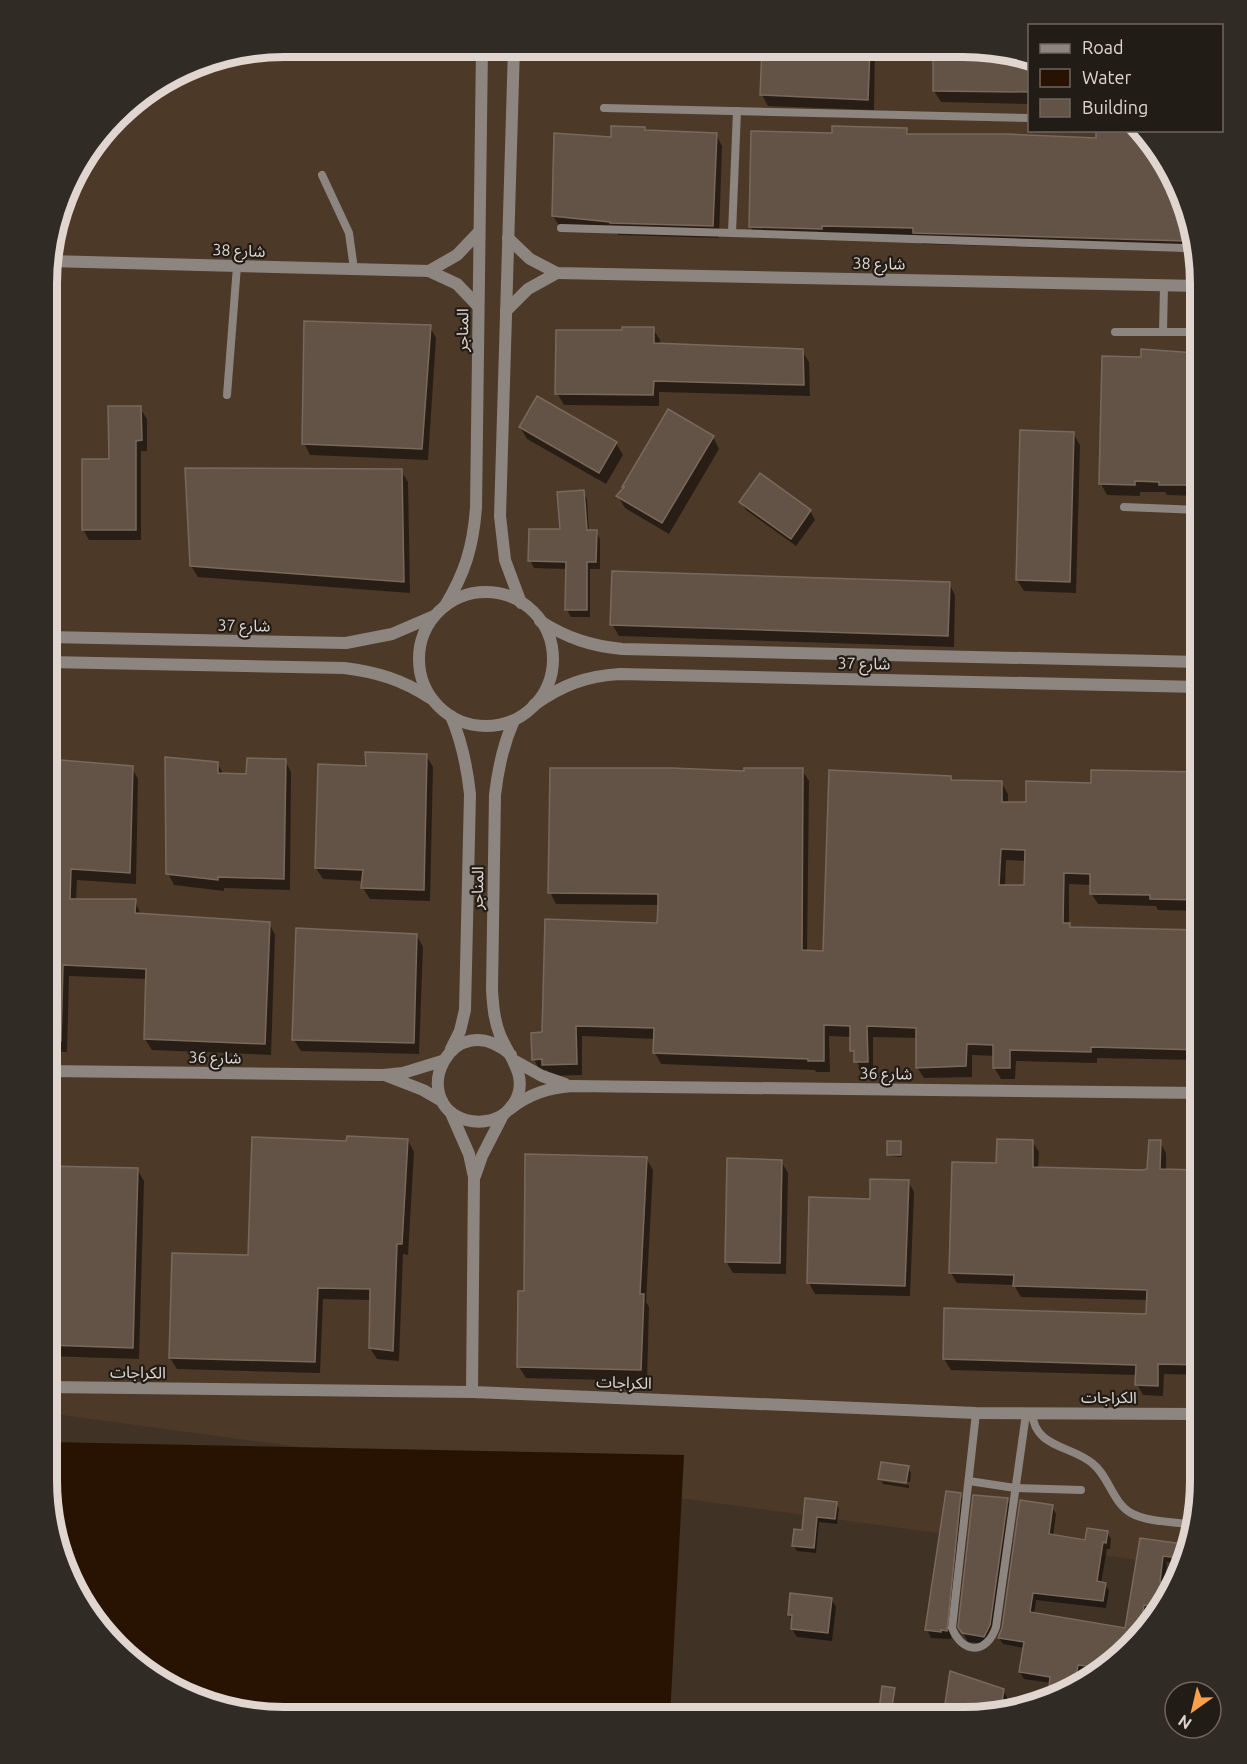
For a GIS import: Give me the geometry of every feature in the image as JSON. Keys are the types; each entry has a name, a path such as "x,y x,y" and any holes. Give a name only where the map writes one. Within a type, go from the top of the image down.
{"street":[{"name":"المناجر","path":"445,606 469,560 476,508 482,57"},
{"path":"514,57 500,516 505,560 521,603"},
{"path":"429,271 457,255 479,232"},
{"name":"شارع 38","path":"508,238 530,259 557,273 1190,286"},
{"name":"شارع 38","path":"58,261 429,271 457,285 478,306"},
{"path":"506,311 528,289 557,273"},
{"path":"57,663 356,669 391,677 412,686 432,699 451,716 476,725 501,724 514,720 534,705 548,683 552,671 551,645 540,621 521,603 496,593 482,592 462,597 445,606 428,626 419,650 421,676 432,699"},
{"name":"شارع 37","path":"57,637 346,643 392,634 435,615"},
{"name":"شارع 37","path":"540,621 559,633 579,641 601,647 622,649 1190,662"},
{"name":"شارع 37","path":"534,705 574,681 597,675 620,674 1190,687"},
{"name":"المناجر","path":"451,716 463,750 470,794 465,1010 460,1031 451,1051"},
{"name":"المناجر","path":"513,1058 500,1035 494,1013 492,990 495,795 502,752 514,720"},
{"path":"472,1392 474,1177 461,1132 442,1101 438,1088 438,1074 442,1061 451,1051 462,1043 475,1040 488,1041 501,1046 513,1058 519,1073 520,1086 517,1098 506,1112 482,1156 474,1177"},
{"name":"شارع 36","path":"513,1058 542,1076 572,1086"},
{"name":"شارع 36","path":"57,1071 383,1075 413,1071 442,1061"},
{"name":"شارع 36","path":"383,1075 423,1090 442,1101"},
{"name":"شارع 36","path":"506,1112 532,1094 572,1086 1190,1093"},
{"path":"450,1111 462,1119 476,1122 490,1121 506,1112"},
{"name":"الكراجات","path":"57,1387 472,1392 976,1413 1190,1414"}],"lane":[{"path":"604,108 1028,118"},
{"path":"732,233 737,111"},
{"path":"322,175 349,233 354,269"},
{"path":"561,228 1187,246"},
{"path":"227,395 237,266"},
{"path":"1163,332 1164,286"},
{"path":"1115,332 1190,332"},
{"path":"1124,507 1190,510"},
{"path":"976,1413 952,1628 957,1640 968,1647 981,1647 992,1639 996,1627 1015,1488 1029,1414"},
{"path":"1029,1414 1040,1436 1051,1444 1073,1452 1101,1471 1122,1506 1129,1513 1138,1517 1186,1524"},
{"path":"969,1481 1015,1488 1081,1490"}],"shaded area":[{"path":"269,57 978,57 1028,67 1028,132 1132,132 1152,158 1167,183 1178,211 1186,239 1190,269 1190,1495 1186,1525 1174,1565 57,1414 57,269 61,239 69,211 87,170 123,123 158,95 183,80 211,69 239,61"}],"water":[{"path":"57,1442 684,1455 671,1707 269,1707 239,1703 211,1695 170,1677 134,1651 113,1630 87,1594 74,1567 61,1525 57,1495"}],"building":[{"path":"762,57 870,57 868,100 760,95"},
{"path":"933,57 978,57 1028,67 1028,92 933,91"},
{"path":"611,126 717,133 713,226 610,223 552,216 554,133 611,137"},
{"path":"832,126 907,128 907,134 1007,134 1096,138 1096,132 1132,132 1167,183 1178,211 1185,241 913,233 913,228 749,227 751,131 832,133"},
{"path":"304,321 431,325 422,449 302,444"},
{"path":"622,327 654,327 654,343 803,349 804,385 654,381 653,395 555,394 556,330 622,330"},
{"path":"1141,349 1190,353 1190,485 1159,485 1159,482 1135,481 1135,485 1099,484 1102,356 1141,357"},
{"path":"537,396 617,442 599,473 519,427"},
{"path":"108,406 141,406 142,440 136,441 136,530 82,530 82,459 109,459"},
{"path":"668,409 714,436 662,523 616,496 624,487 622,487"},
{"path":"1020,430 1074,432 1070,582 1016,580"},
{"path":"185,468 402,469 404,582 190,566"},
{"path":"760,473 811,510 791,539 739,502"},
{"path":"584,490 587,530 597,530 596,562 587,562 587,610 565,610 566,562 528,561 529,529 560,529 557,492"},
{"path":"612,571 950,582 948,636 610,625"},
{"path":"365,752 427,754 424,890 361,888 363,870 315,868 318,764 366,766"},
{"path":"165,757 218,762 218,773 246,774 247,758 286,759 284,879 218,877 218,880 166,874"},
{"path":"57,760 133,766 130,873 71,869 70,899 136,899 135,913 270,922 265,1044 144,1039 146,969 63,965 61,1041 57,1041"},
{"path":"550,768 672,768 744,771 744,768 803,768 802,950 823,951 829,770 951,776 951,780 1002,781 1002,802 1026,802 1026,781 1091,783 1091,770 1190,772 1190,900 1150,899 1150,895 1090,894 1090,874 1064,873 1063,923 1070,923 1070,927 1190,930 1190,1050 1091,1047 1091,1052 1010,1050 1010,1068 993,1068 993,1045 967,1044 966,1066 916,1068 916,1028 867,1026 868,1062 854,1062 854,1051 850,1051 850,1026 824,1025 824,1061 808,1061 808,1059 653,1053 654,1028 576,1026 577,1064 542,1065 542,1059 532,1060 531,1033 542,1032 545,919 657,923 658,894 548,893","holes":["1001,849 1025,850 1024,885 999,885"]},
{"path":"296,928 417,934 414,1043 292,1040"},
{"path":"347,1136 408,1139 402,1244 397,1244 393,1351 369,1348 370,1289 318,1288 315,1362 169,1358 172,1253 248,1255 252,1137 346,1141"},
{"path":"997,1139 1033,1140 1033,1167 1143,1170 1147,1169 1149,1140 1161,1140 1160,1169 1190,1170 1190,1365 1158,1364 1158,1386 1135,1385 1136,1365 943,1359 944,1308 1146,1314 1147,1290 1013,1286 1014,1275 949,1273 952,1162 996,1163"},
{"path":"887,1141 901,1141 901,1155 887,1155"},
{"path":"525,1154 647,1157 640,1294 644,1294 641,1370 517,1367 518,1291 524,1291"},
{"path":"727,1158 782,1160 780,1263 725,1262"},
{"path":"57,1166 138,1168 133,1348 57,1345"},
{"path":"870,1179 909,1180 905,1286 807,1283 809,1197 870,1199"},
{"path":"881,1462 909,1466 906,1483 878,1479"},
{"path":"946,1491 961,1493 947,1631 941,1630 941,1632 925,1630"},
{"path":"973,1495 1008,1498 990,1625 984,1637 962,1633 958,1627"},
{"path":"805,1498 837,1502 835,1519 817,1517 814,1548 792,1546 794,1529 802,1530"},
{"path":"1020,1500 1053,1505 1049,1534 1085,1540 1087,1528 1108,1531 1106,1543 1103,1542 1097,1581 1106,1583 1103,1601 1033,1593 1030,1612 1125,1628 1140,1538 1181,1544 1176,1558 1163,1556 1160,1582 1166,1583 1152,1606 1144,1605 1142,1619 1134,1630 1113,1651 1092,1667 1078,1665 1076,1678 1064,1684 1049,1690 1050,1677 1019,1672 1024,1642 998,1638 1002,1628"},
{"path":"790,1593 832,1598 828,1633 791,1629 792,1615 788,1615"},
{"path":"950,1671 1004,1689 1002,1704 978,1707 945,1707"},
{"path":"882,1686 895,1688 892,1707 879,1707"},
{"path":"900,1704 919,1707 900,1707"}]}
